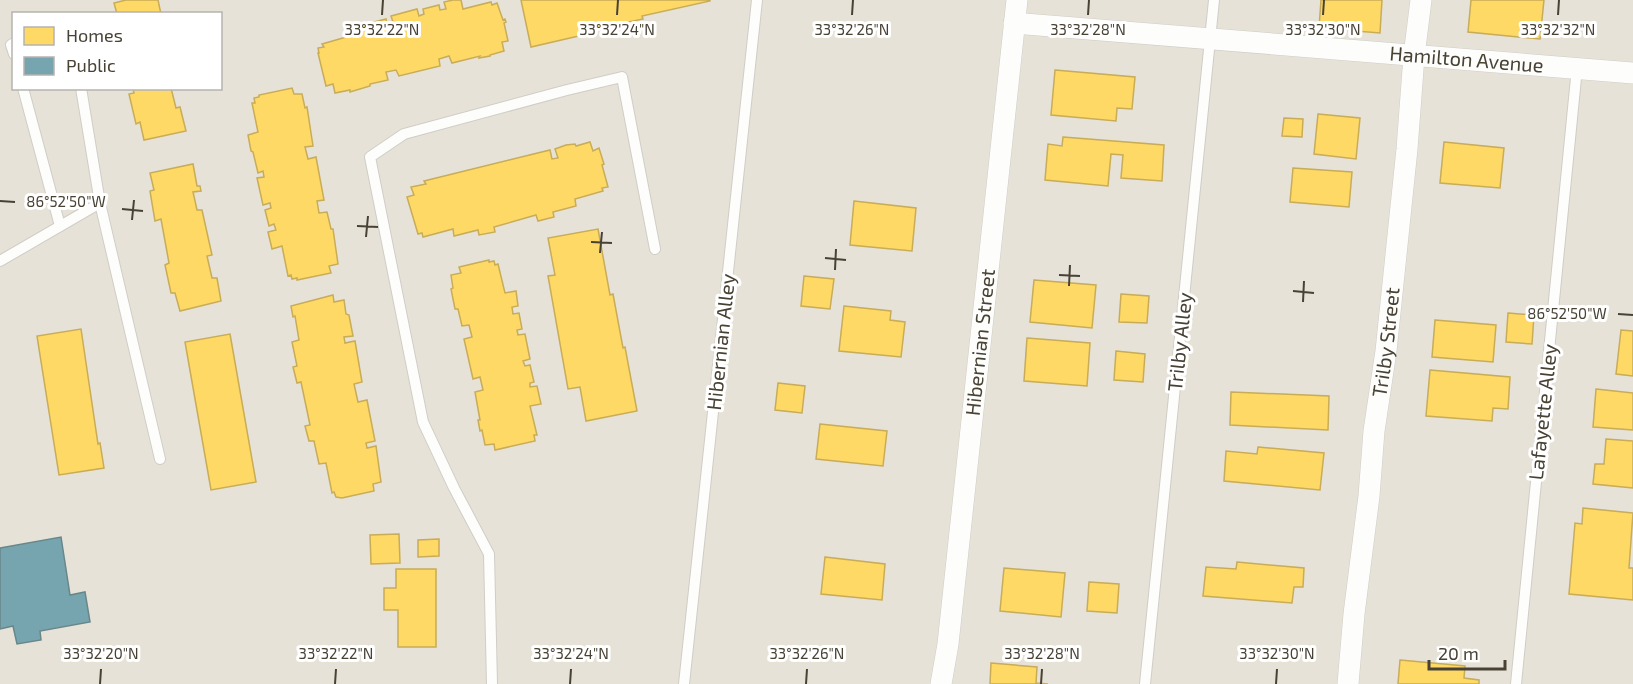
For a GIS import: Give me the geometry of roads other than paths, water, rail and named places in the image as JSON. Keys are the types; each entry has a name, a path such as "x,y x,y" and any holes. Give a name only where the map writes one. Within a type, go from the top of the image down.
{"street":[{"name":"Hibernian Street","path":"941,684 948,644 1017,0"},
{"name":"Trilby Street","path":"1348,684 1354,614 1370,496 1374,431 1386,351 1421,0"},
{"name":"Hamilton Avenue","path":"1014,22 1633,73"}],"lane":[{"name":"Hibernian Alley","path":"684,684 757,0"},
{"name":"Trilby Alley","path":"1145,684 1214,0"},
{"name":"Lafayette Alley","path":"1516,684 1577,68"},
{"path":"492,684 489,554 423,422 370,157 404,134 622,77 655,249"},
{"path":"24,90 60,226"},
{"path":"81,90 100,203 160,459"},
{"path":"0,261 100,203"}]}
